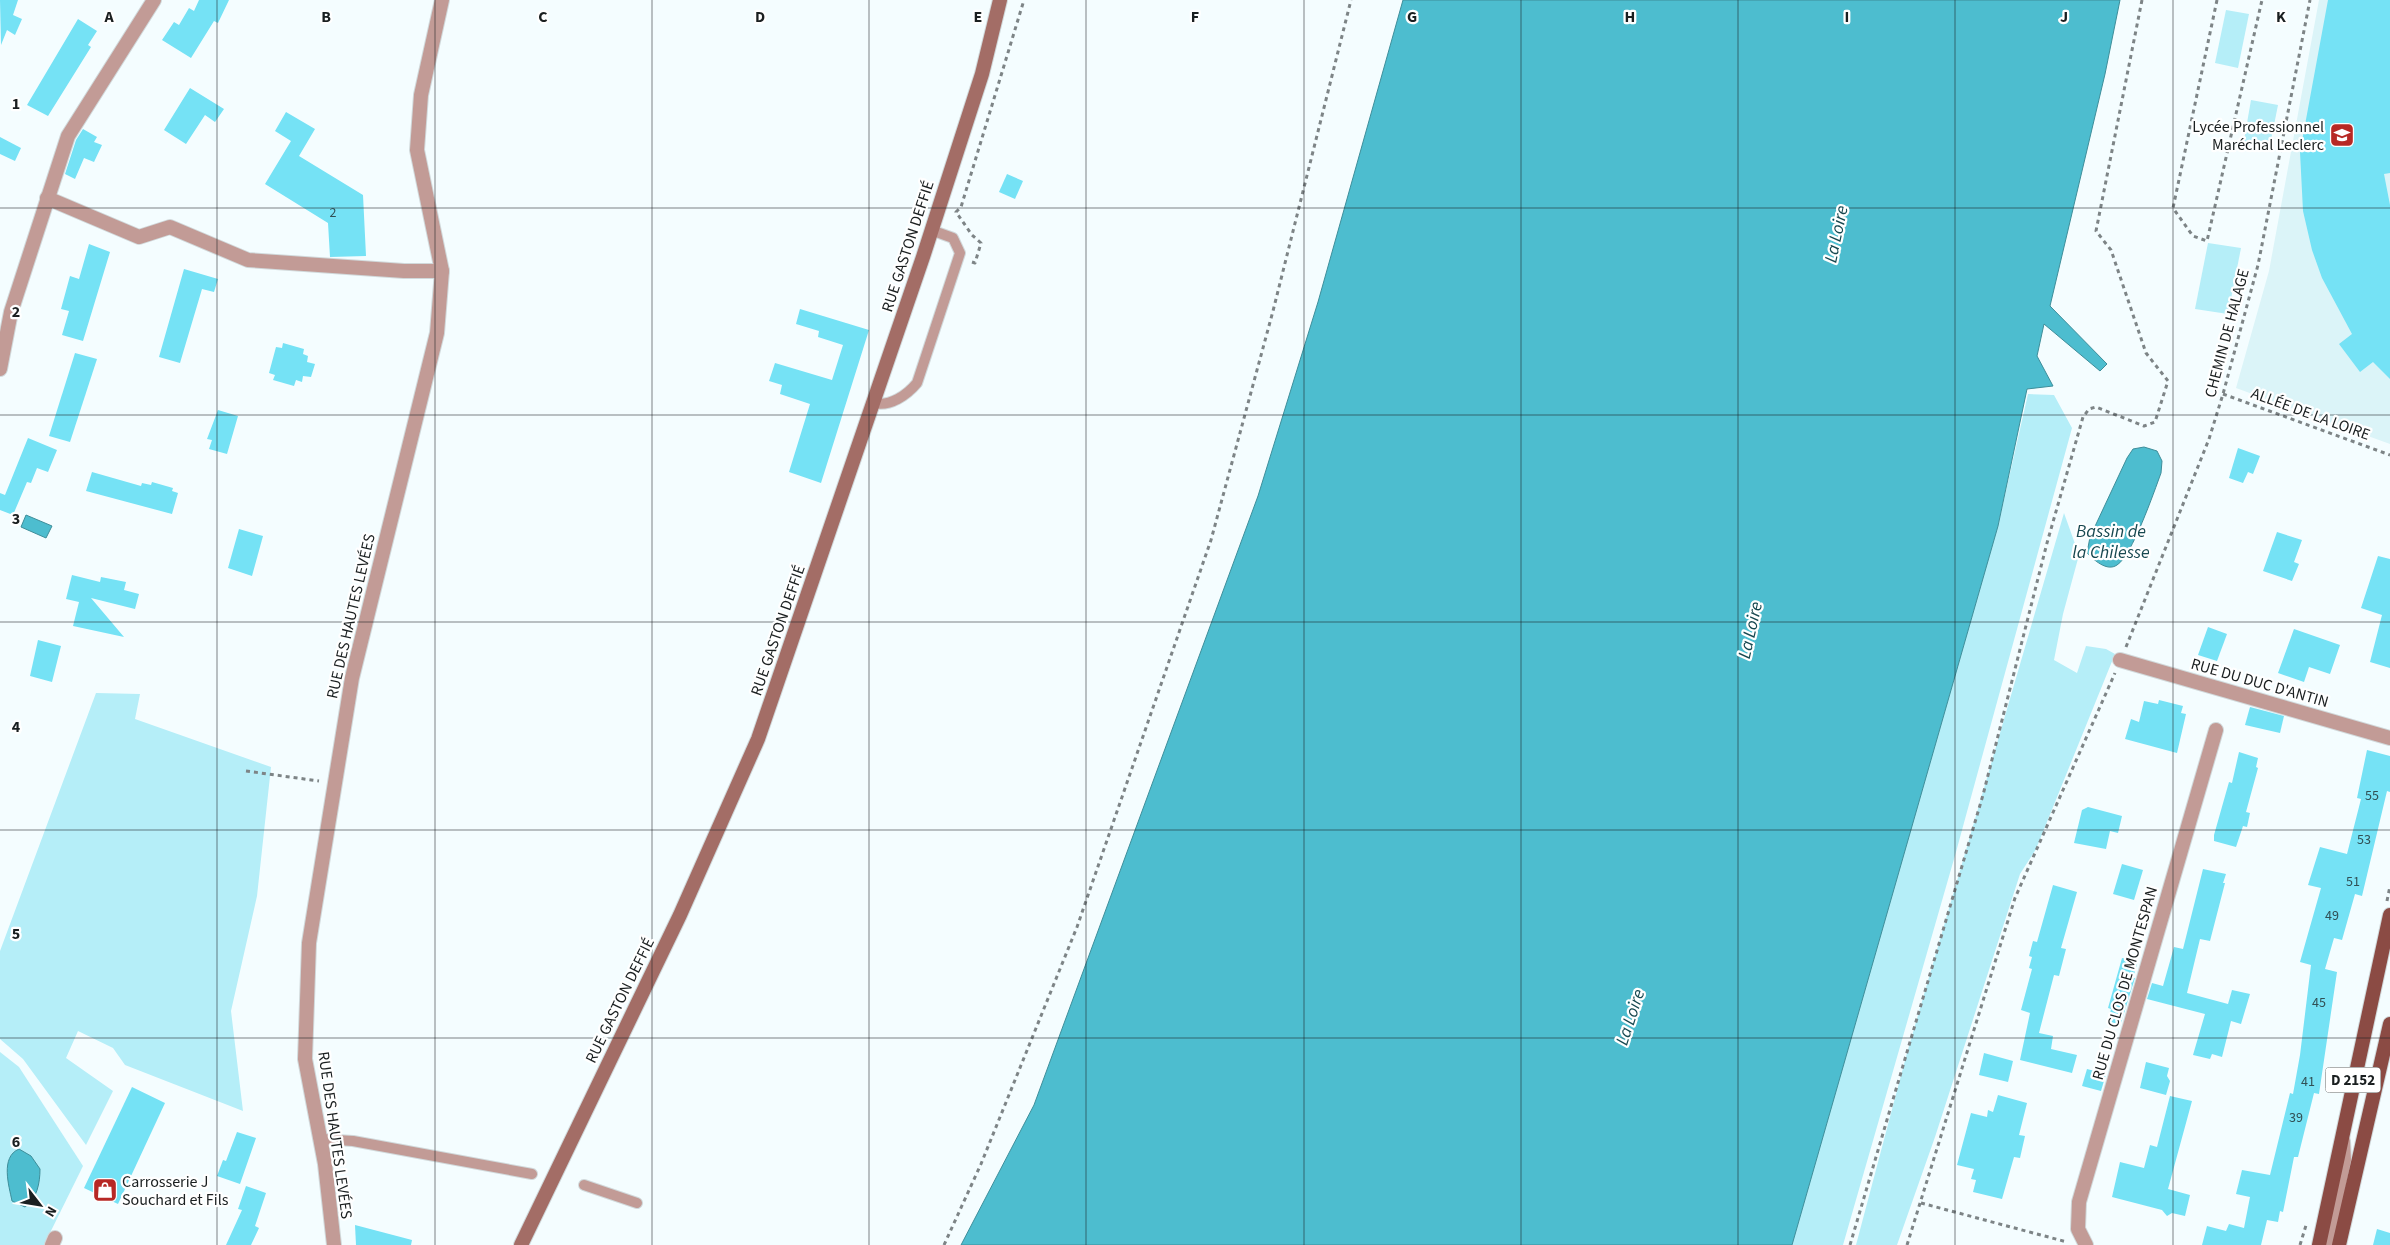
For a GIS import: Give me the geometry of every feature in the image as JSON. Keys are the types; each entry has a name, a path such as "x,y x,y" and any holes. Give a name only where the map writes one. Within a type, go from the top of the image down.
{"main road":[{"name":"RUE GASTON DEFFIÉ","path":"521,1245 680,915 758,739 874,403 931,230 982,74 1000,0"},
{"name":"D 2152","path":"2318,1245 2390,916"},
{"name":"D 2152","path":"2339,1245 2390,1024"}],"street":[{"path":"0,369 11,312 68,136 154,0"},
{"name":"RUE DES HAUTES LEVÉES","path":"334,1245 320,1139 305,1059 309,943 352,678 437,333 442,271 417,150 421,95 442,0"},
{"path":"47,198 139,237 170,227 248,260 404,271 442,271"},
{"name":"RUE DU DUC D'ANTIN","path":"2120,660 2390,738"},
{"name":"RUE DU CLOS DE MONTESPAN","path":"2086,1245 2078,1229 2079,1202 2216,730"},
{"path":"2327,1245 2344,1160 2342,1130"}],"lane":[{"path":"874,403 883,405 910,392 917,383 953,276 960,253 953,238 931,230"},
{"path":"320,1139 353,1141 532,1174"},
{"path":"584,1185 637,1202"}],"path":[{"path":"966,263 975,263 981,243 972,235 956,212 961,207 1024,0"},
{"path":"944,1245 981,1164 1077,927 1210,540 1276,302 1351,0"},
{"path":"1850,1245 1983,795 2047,543 2083,417 2089,408 2096,407 2144,426 2154,422 2168,381 2146,353 2110,250 2096,231 2142,0"},
{"path":"2217,0 2173,208 2193,236 2207,241 2262,0"},
{"name":"CHEMIN DE HALAGE","path":"1907,1245 2015,898 2120,660 2209,439 2258,265 2310,0"},
{"name":"ALLÉE DE LA LOIRE","path":"2223,394 2390,455"},
{"path":"246,771 335,783"},
{"path":"1920,1203 2069,1242"}],"shaded area":[{"name":"Lycée Professionnel Maréchal Leclerc","path":"2319,0 2390,0 2390,444 2236,388 2269,271"},
{"path":"2226,10 2249,14 2238,68 2215,63"},
{"path":"2251,100 2278,105 2269,150 2243,146"},
{"path":"2208,243 2241,248 2228,314 2195,309"},
{"path":"2028,394 2054,395 2072,428 1956,852 1843,1245 1792,1245 1998,526"},
{"path":"2064,513 2079,555 2063,614 2054,660 2077,673 2086,646 2106,649 2115,654 2036,849 2020,874 1935,1137 1897,1245 1856,1245 1907,1053"},
{"path":"96,693 140,694 135,719 271,767 257,896 231,1011 243,1111 125,1065 113,1048 78,1031 66,1058 113,1091 86,1145 23,1059 0,1039 0,951"},
{"path":"0,1052 19,1067 83,1166 44,1245 0,1245"}],"water":[{"name":"La Loire","path":"1403,0 2120,0 2105,74 2050,306 2107,364 2100,371 2044,324 2037,356 2053,386 2027,389 1998,526 1792,1245 961,1245 1034,1105 1258,496 1318,302"},
{"name":"Bassin de la Chilesse","path":"2144,447 2157,451 2162,461 2161,473 2142,523 2129,550 2117,565 2113,567 2105,566 2087,553 2090,537 2127,458 2133,449"},
{"path":"26,515 52,526 46,538 21,527"},
{"path":"19,1149 31,1156 40,1169 37,1190 32,1200 25,1207 12,1201 7,1172 9,1158"}],"building":[{"path":"0,0 18,0 13,15 22,19 15,35 7,30 1,45"},
{"path":"199,0 229,0 218,23 214,21 191,58 162,40 174,22 179,25 189,8 194,11"},
{"path":"2328,0 2390,0 2390,173 2384,174 2390,205 2390,379 2373,362 2360,372 2339,344 2352,334 2322,278 2312,250 2303,211 2300,152"},
{"path":"78,19 97,31 88,45 91,47 48,116 27,105"},
{"path":"190,88 224,109 215,122 205,115 186,144 164,130"},
{"path":"286,112 315,129 299,156 363,195 366,256 330,257 328,223 265,184 291,141 275,131"},
{"path":"83,129 97,137 94,142 102,145 94,162 84,158 75,179 65,174 76,140"},
{"path":"0,137 21,148 15,161 0,154"},
{"path":"1007,174 1023,181 1015,199 999,192"},
{"path":"89,244 110,252 83,341 62,335 69,311 61,309 70,276 79,279"},
{"path":"184,269 218,279 214,292 202,289 180,363 159,357"},
{"path":"800,309 869,330 821,483 789,472 810,404 780,394 782,385 769,381 775,363 832,380 843,345 818,337 819,331 796,324"},
{"path":"283,343 304,349 303,354 308,356 307,362 315,364 311,377 303,376 302,382 296,380 294,386 273,380 275,375 269,373 276,347 282,348"},
{"path":"75,353 97,359 70,442 49,436"},
{"path":"218,410 238,416 227,454 209,449 212,440 207,439"},
{"path":"28,438 57,450 48,472 37,468 31,483 27,482 13,515 0,510 0,493 5,495"},
{"path":"2238,448 2260,456 2253,474 2248,472 2243,483 2229,478"},
{"path":"92,472 141,486 142,483 151,485 152,482 173,488 172,491 178,493 172,514 86,491"},
{"path":"239,529 263,536 252,576 228,568"},
{"path":"2277,532 2302,540 2294,562 2299,564 2292,581 2263,571"},
{"path":"2378,556 2390,559 2390,668 2370,662 2382,615 2361,608"},
{"path":"72,575 100,582 101,577 126,582 124,590 139,594 135,609 91,598 124,637 73,626 79,602 66,599"},
{"path":"2208,627 2227,634 2217,661 2198,655"},
{"path":"2294,629 2340,645 2330,674 2309,667 2304,682 2278,673"},
{"path":"38,640 61,646 52,682 30,676"},
{"path":"2159,700 2183,706 2181,713 2186,714 2177,753 2125,739 2131,719 2139,722 2144,701 2158,704"},
{"path":"2250,707 2284,716 2280,733 2245,725"},
{"path":"2367,750 2390,756 2390,792 2387,791 2362,896 2355,894 2342,940 2334,938 2325,969 2337,972 2319,1094 2314,1093 2298,1157 2294,1157 2283,1212 2280,1211 2278,1222 2267,1220 2261,1245 2202,1245 2207,1226 2226,1231 2229,1224 2244,1228 2250,1197 2236,1194 2242,1170 2270,1175 2290,1093 2293,1094 2300,1055 2311,965 2300,962 2321,888 2308,885 2320,847 2347,854 2361,799 2357,798"},
{"path":"2239,752 2258,758 2256,767 2258,768 2246,812 2250,813 2247,827 2243,826 2236,847 2214,841 2214,835 2229,782 2232,783"},
{"path":"2088,807 2122,816 2118,833 2110,831 2106,849 2074,843 2082,810"},
{"path":"2122,864 2143,870 2134,900 2113,894"},
{"path":"2203,869 2226,874 2223,883 2225,883 2210,941 2200,939 2187,993 2228,1004 2232,990 2250,994 2241,1024 2231,1021 2222,1057 2212,1054 2210,1059 2193,1055 2205,1014 2147,999 2152,983 2163,986 2174,947 2183,949"},
{"path":"2053,885 2077,892 2061,948 2066,949 2059,976 2054,975 2039,1033 2053,1036 2051,1049 2077,1055 2072,1073 2020,1060 2030,1013 2021,1010 2032,969 2029,968 2032,957 2029,956 2033,941 2037,942"},
{"path":"2122,958 2138,961 2133,978 2135,978 2120,1026 2108,1023 2111,1009 2108,1008"},
{"path":"1984,1053 2013,1061 2008,1082 1979,1075"},
{"path":"2146,1062 2169,1068 2167,1076 2170,1081 2166,1095 2140,1088"},
{"path":"2087,1069 2106,1074 2101,1091 2082,1086"},
{"path":"132,1087 165,1103 118,1204 84,1188"},
{"path":"1998,1095 2027,1103 2019,1135 2025,1136 2020,1158 2014,1157 2002,1199 1973,1192 1976,1180 1971,1179 1974,1169 1957,1165 1971,1113 1987,1117 1988,1110 1993,1112"},
{"path":"2170,1096 2192,1101 2168,1189 2190,1195 2185,1216 2172,1213 2167,1216 2162,1210 2112,1197 2120,1162 2144,1168 2150,1145 2157,1147"},
{"path":"237,1132 256,1138 240,1184 217,1176 223,1160 226,1161"},
{"path":"246,1186 266,1193 255,1226 259,1228 251,1245 226,1245 242,1210 238,1209"},
{"path":"355,1225 412,1240 411,1245 356,1245"},
{"path":"2377,1229 2390,1233 2390,1245 2373,1245"}],"place":[{"name":"Lycée Professionnel Maréchal Leclerc","path":"2342,135"},
{"name":"Carrosserie J Souchard et Fils","path":"105,1190"}]}
